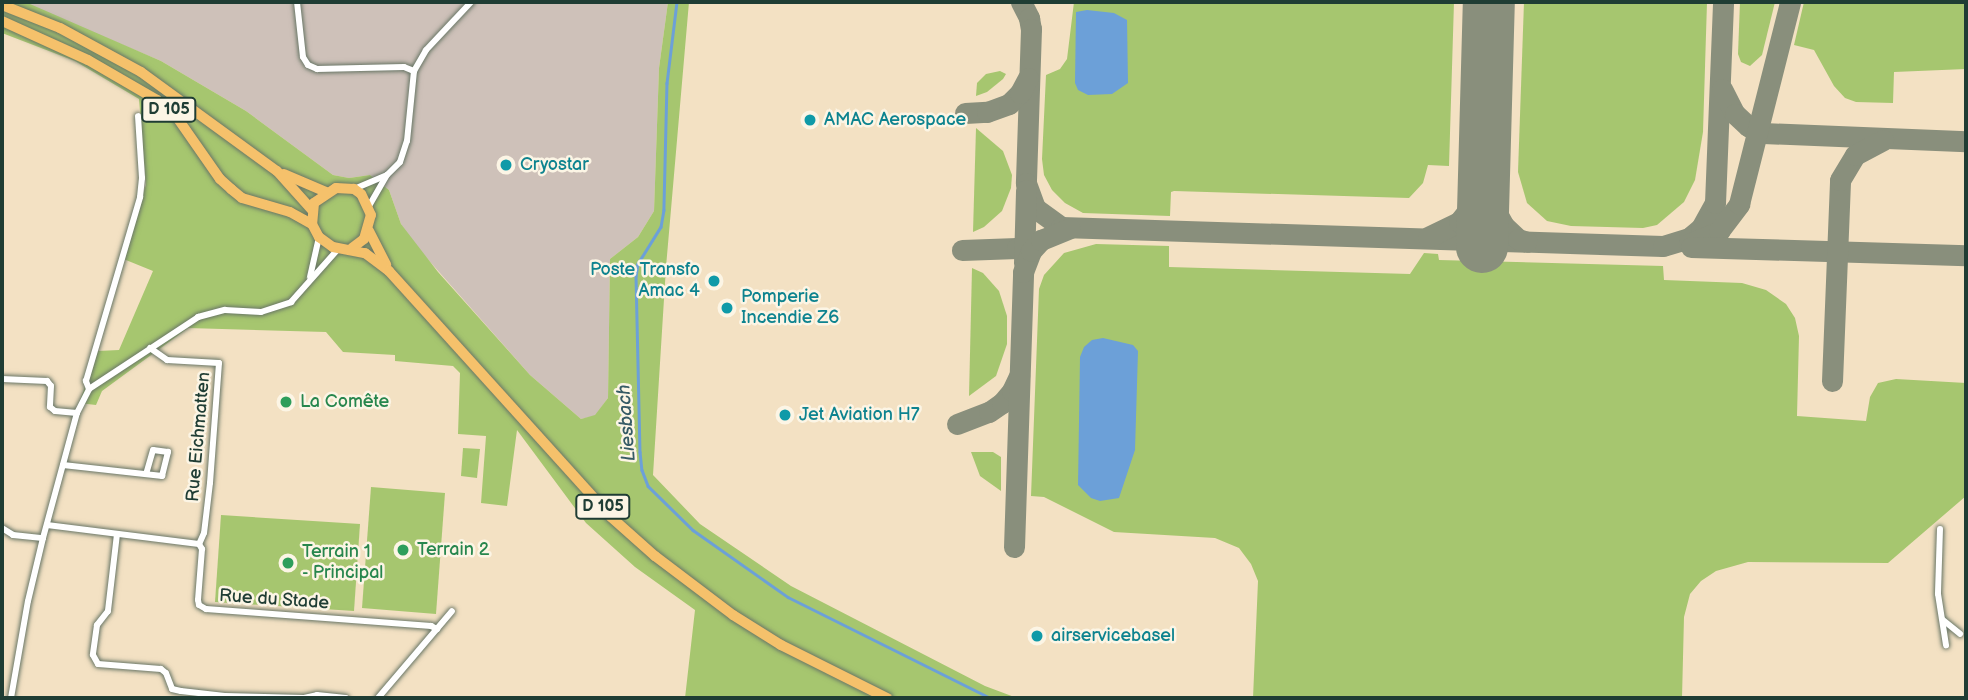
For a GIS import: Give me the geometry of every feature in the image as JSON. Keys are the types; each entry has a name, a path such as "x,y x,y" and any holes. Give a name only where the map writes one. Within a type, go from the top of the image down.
{"main road":[{"name":"D 105","path":"2,5 60,28 141,72 277,171 312,210"},
{"name":"D 105","path":"2,21 88,60 157,100 176,117 220,179 242,198 290,212 312,224"},
{"name":"D 105","path":"277,171 326,192"},
{"path":"344,187 354,189 369,206 369,231 364,239 352,248 339,248 325,243 312,224 312,210 318,196 326,192 344,187"},
{"name":"D 105","path":"369,231 389,271"},
{"name":"D 105","path":"352,248 372,257 389,271 611,517 655,556 733,615 781,645 887,698"}],"street":[{"path":"297,2 303,57 309,65 317,69 404,67 414,71"},
{"path":"369,206 387,176 400,162 407,141 414,71 426,50 471,2"},
{"path":"89,389 86,381 140,197 142,178 138,116"},
{"path":"354,189 387,176"},
{"path":"310,279 319,237"},
{"path":"11,698 27,601 77,413 89,389 198,317 212,311 261,312 291,302 339,248"},
{"name":"Rue Eichmatten","path":"150,348 167,360 219,363 210,483 204,533 199,544"},
{"path":"2,379 47,381 51,386 50,407 55,411 77,413"},
{"path":"63,465 146,474 162,475 168,452 153,450 146,474"},
{"path":"47,525 199,544"},
{"path":"2,528 13,534 43,538"},
{"path":"1940,529 1938,594 1945,645"},
{"path":"117,534 108,611 96,625 95,661 105,666 161,669 166,673 172,689 170,698"},
{"name":"Rue du Stade","path":"199,544 202,548 198,600 206,609 431,626 437,629"},
{"path":"378,698 452,611"},
{"path":"1943,620 1960,634"},
{"path":"172,689 225,697 304,698 317,695 346,698"}],"shaded area":[{"path":"21,2 668,2 659,68 654,211 638,237 610,259 608,398 595,416 581,419 530,375 410,239 401,224 389,190 370,175 349,178 333,175 246,111 161,61"}],"green space":[{"path":"2,2 30,4 161,61 246,111 333,175 349,178 370,175 389,190 401,224 438,272 530,375 581,419 595,415 608,398 610,259 638,237 654,211 659,68 668,2 689,2 666,267 653,475 700,524 791,586 985,686 1017,698 685,698 695,610 635,567 586,523 517,430 507,506 481,503 486,436 458,434 460,373 453,366 395,361 395,355 343,352 326,332 188,328 102,391 96,405 79,403 98,351 119,350 153,271 121,258 146,185 139,99 75,61 2,33"},
{"path":"1074,2 1454,2 1449,166 1428,165 1423,183 1409,198 1174,191 1171,192 1170,216 1083,213 1065,203 1052,190 1044,175 1042,159 1046,75 1060,69 1067,59"},
{"path":"1524,2 1707,2 1703,132 1695,180 1684,202 1657,225 1643,228 1571,226 1547,221 1527,203 1518,172"},
{"path":"1740,2 1775,2 1762,55 1750,66 1741,62 1738,54"},
{"path":"1804,2 1966,2 1966,69 1894,72 1893,103 1856,102 1845,98 1834,86 1814,50 1794,45"},
{"path":"1000,71 1006,74 1003,79 987,92 976,96 977,83 986,74"},
{"path":"976,128 1003,151 1012,175 1011,188 1002,211 984,227 973,232"},
{"path":"1096,244 1169,246 1169,267 1410,274 1424,253 1438,254 1439,260 1663,266 1664,280 1742,283 1766,290 1786,304 1795,318 1799,336 1797,416 1866,421 1870,397 1878,383 1896,379 1966,383 1966,496 1888,563 1748,562 1716,571 1701,581 1690,594 1684,617 1682,698 1253,698 1258,581 1251,564 1239,548 1215,538 1114,532 1044,497 1031,496 1039,289 1044,275 1064,253"},
{"path":"972,268 983,273 999,291 1007,316 1007,344 996,376 969,396"},
{"path":"463,448 480,449 477,478 461,476"},
{"path":"971,452 993,452 1001,457 1001,491 980,476"},
{"name":"Terrain 2","path":"371,487 445,493 436,614 362,608"},
{"name":"Terrain 1 - Principal","path":"221,515 360,524 354,611 215,602"}],"water":[{"path":"1087,10 1114,13 1127,20 1128,83 1112,94 1088,95 1078,90 1075,83 1076,12"},
{"path":"1103,338 1133,345 1138,351 1135,450 1119,498 1100,501 1091,498 1078,485 1080,357 1084,347 1092,340"}],"waterway":[{"name":"Liesbach","path":"677,2 667,83 664,210 661,227 638,264 636,276 640,452 642,470 648,486 693,530 788,597 991,698"}],"taxiway":[{"path":"1021,2 1031,29 1026,183 1035,208 1061,227 1663,246 1689,238 1701,228 1715,203 1723,2"},
{"path":"1689,244 1719,231 1739,204 1790,2"},
{"path":"965,113 987,112 1009,104 1020,93 1028,78"},
{"path":"1722,89 1735,114 1748,126 1763,133 1966,141"},
{"path":"1832,381 1840,180 1855,155 1883,140"},
{"path":"1428,237 1459,222 1473,204 1484,161"},
{"path":"1484,172 1494,208 1504,226 1518,239 1527,242"},
{"path":"1024,263 1026,190"},
{"path":"1014,547 1023,272 1031,251 1041,240 1070,228"},
{"path":"962,250 1017,248 1035,242"},
{"path":"1691,247 1966,255"},
{"path":"957,424 989,412 1002,403 1019,376"}],"runway":[{"path":"1482,247 1489,2"}],"place":[{"name":"AMAC Aerospace","path":"810,120"},
{"name":"Cryostar","path":"506,165"},
{"name":"Poste Transfo Amac 4","path":"714,281"},
{"name":"Pomperie Incendie Z6","path":"727,308"},
{"name":"La Comête","path":"286,402"},
{"name":"Jet Aviation H7","path":"785,415"},
{"name":"Terrain 2","path":"403,550"},
{"name":"Terrain 1 - Principal","path":"288,563"},
{"name":"airservicebasel","path":"1037,636"}]}
